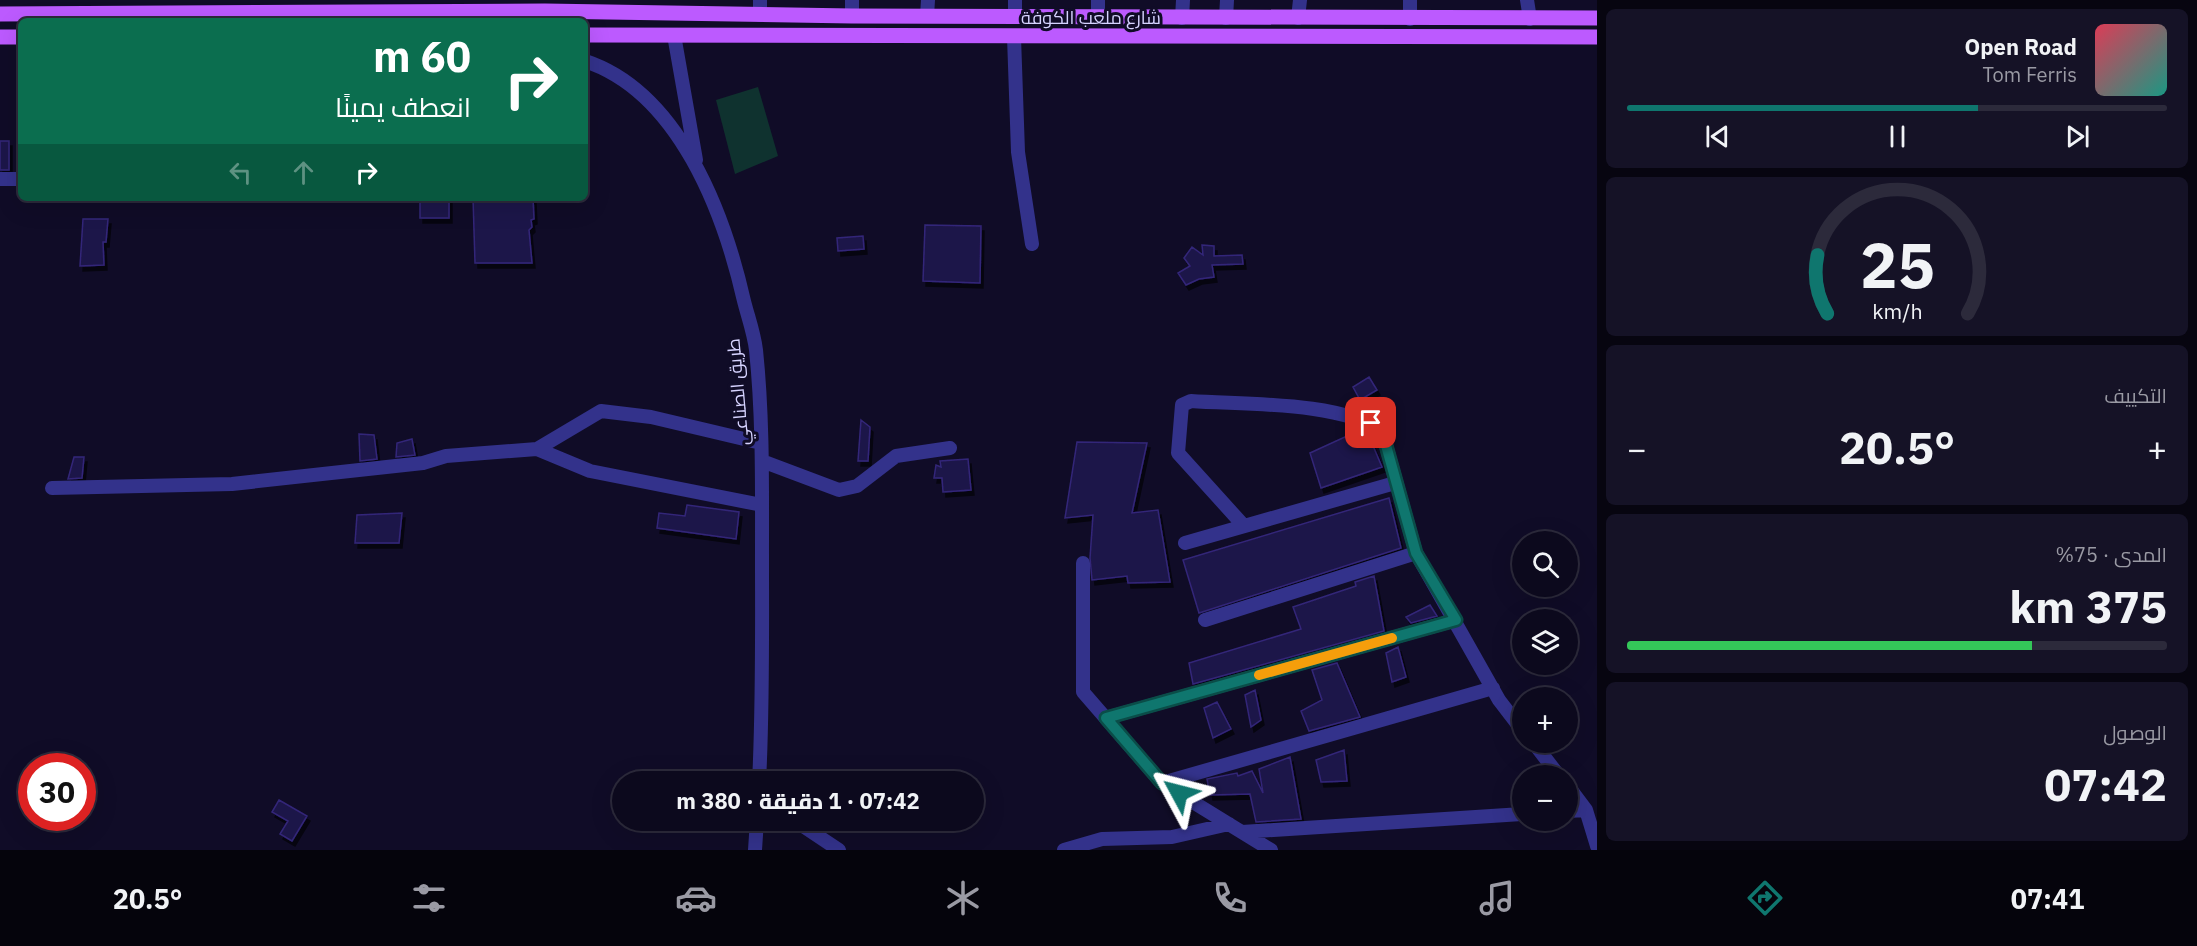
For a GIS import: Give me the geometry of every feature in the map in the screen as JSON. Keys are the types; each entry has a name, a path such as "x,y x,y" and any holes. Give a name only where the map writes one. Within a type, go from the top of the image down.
{"main road":[{"name":"شارع ملعب الكوفة","path":"0,14 177,17 545,5 760,7 852,16 1597,18"},
{"path":"1142,18 1147,28 1142,38"},
{"path":"1164,18 1158,30 1164,38"},
{"name":"شارع ملعب الكوفة","path":"588,34 1142,38 1597,37"},
{"path":"0,37 18,36"}],"street":[{"path":"852,0 852,16"},
{"path":"927,16 928,0"},
{"path":"1015,0 1015,17"},
{"path":"1098,0 1098,18"},
{"path":"1182,18 1183,0"},
{"path":"1226,18 1227,0"},
{"path":"1298,18 1300,0"},
{"path":"1410,0 1410,19"},
{"path":"1527,0 1530,19"},
{"path":"674,35 699,174"},
{"path":"1014,37 1018,152 1032,244"},
{"name":"طريق الصناعي","path":"588,62 614,75 649,102 678,135 699,174 734,258 755,348 762,461 763,715 760,771"},
{"path":"0,179 18,179"},
{"path":"1244,526 1178,453 1182,405 1191,401 1322,410 1371,423 1382,431 1416,553 1493,688 1512,715"},
{"path":"52,488 232,484 423,463 447,456 537,449 601,411 651,417 761,443"},
{"path":"762,461 839,490 857,486 896,456 950,448"},
{"path":"537,449 590,471 762,506"},
{"path":"1185,543 1395,483"},
{"path":"1205,620 1416,553"},
{"path":"1083,563 1083,692 1162,783 1271,850"},
{"path":"1106,718 1456,620"},
{"path":"1162,783 1493,688"},
{"path":"1541,753 1551,765"},
{"path":"1578,799 1586,810 1597,846"},
{"path":"1578,810 1586,810"},
{"path":"1242,832 1512,815"},
{"path":"1064,850 1102,838 1172,837 1229,824"},
{"path":"755,850 756,831"},
{"path":"810,831 839,850"}],"green space":[{"path":"758,87 778,156 735,174 716,100"}],"building":[{"path":"0,141 9,141 9,170 0,170"},
{"path":"420,201 449,201 449,218 420,218"},
{"path":"473,201 533,201 534,219 531,220 532,227 529,230 532,263 475,263"},
{"path":"83,219 108,219 106,242 103,242 104,265 80,266"},
{"path":"925,225 981,226 980,283 923,281"},
{"path":"863,236 864,249 838,251 837,238"},
{"path":"1202,245 1214,246 1214,256 1242,255 1243,264 1212,265 1214,277 1199,279 1186,285 1178,273 1190,266 1184,258 1192,247 1203,255"},
{"path":"1369,377 1377,390 1360,400 1353,387"},
{"path":"861,420 870,427 868,461 858,461"},
{"path":"1360,430 1368,434 1382,467 1321,488 1310,453"},
{"path":"359,434 374,435 377,459 360,461"},
{"path":"412,439 415,455 396,457 397,443"},
{"path":"1077,442 1147,443 1132,513 1158,510 1170,582 1128,583 1127,576 1092,580 1090,558 1093,515 1065,518"},
{"path":"74,457 84,457 82,478 68,479"},
{"path":"968,459 971,490 943,492 942,478 934,478 936,465 941,467 940,461"},
{"path":"1389,498 1401,548 1199,613 1183,560"},
{"path":"687,505 739,512 736,539 657,528 659,513 685,516"},
{"path":"402,513 399,543 355,543 357,515"},
{"path":"1374,576 1384,631 1193,684 1189,663 1301,629 1293,607 1356,586 1355,582"},
{"path":"1430,605 1437,616 1411,623 1406,617"},
{"path":"1398,647 1406,677 1392,682 1386,653"},
{"path":"1337,663 1360,717 1309,731 1301,711 1322,700 1312,670"},
{"path":"1255,690 1261,720 1251,727 1245,695"},
{"path":"1217,702 1231,729 1213,738 1204,708"},
{"path":"1344,750 1347,781 1321,782 1316,760"},
{"path":"1290,757 1301,819 1256,822 1250,794 1210,795 1207,779 1237,773 1238,776 1252,771 1263,793 1259,769"},
{"path":"279,800 307,816 292,841 280,834 288,821 272,812"}],"slow traffic":[{"path":"1259,675 1392,638"}],"route":[{"path":"1179,793 1162,783 1106,718 1456,620 1416,553 1382,431 1371,423"}]}
